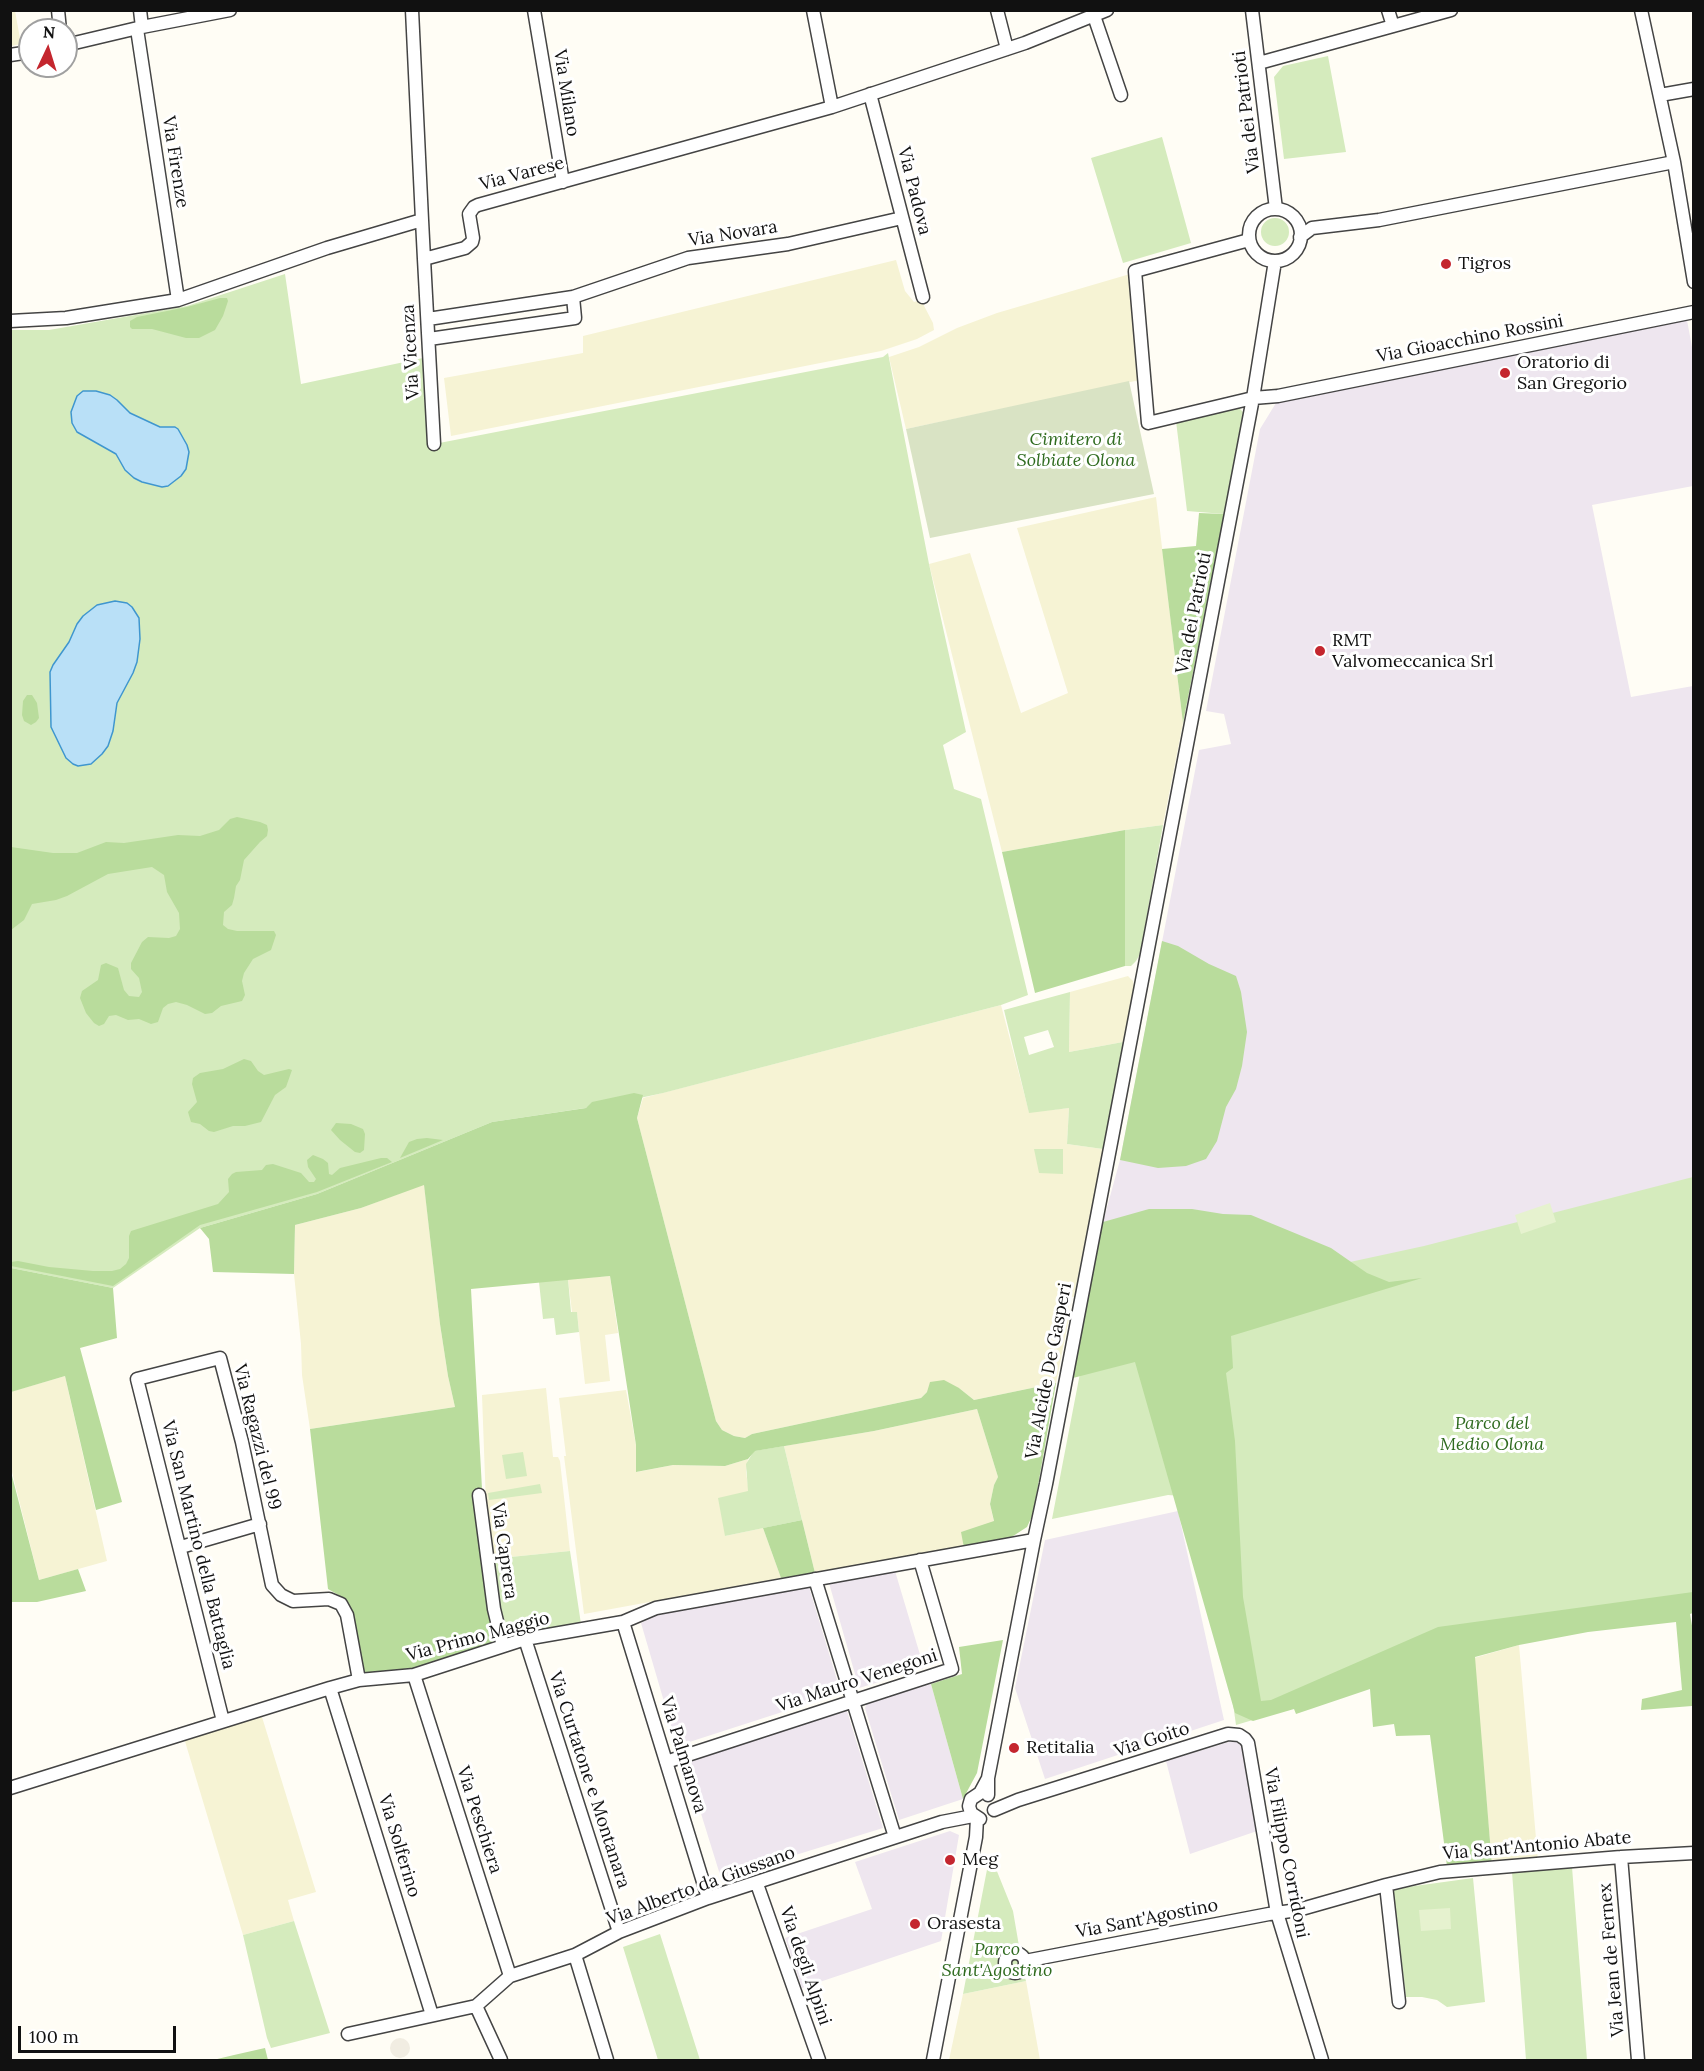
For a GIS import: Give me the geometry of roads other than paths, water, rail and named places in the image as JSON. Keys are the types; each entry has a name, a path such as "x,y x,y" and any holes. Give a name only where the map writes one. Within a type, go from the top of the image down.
{"street":[{"name":"Via Firenze","path":"140,10 139,28 178,300"},
{"path":"412,10 424,259"},
{"name":"Via Milano","path":"534,10 563,182"},
{"path":"813,10 832,107"},
{"path":"997,10 1007,49"},
{"name":"Via Varese","path":"424,259 469,246 473,238 469,214 474,207 832,107 1007,49 1107,10"},
{"name":"Via dei Patrioti","path":"1252,10 1276,209"},
{"path":"1388,10 1393,26"},
{"path":"1259,63 1451,10"},
{"path":"1641,10 1674,162 1694,282"},
{"path":"78,42 230,11"},
{"path":"1094,16 1121,95"},
{"path":"1660,95 1694,89"},
{"name":"Via Padova","path":"870,94 923,297"},
{"path":"1300,237 1312,228 1379,220 1674,162"},
{"path":"1294,218 1300,228 1299,245 1294,253 1275,261 1258,255 1252,249 1249,231 1253,221 1267,210 1276,209 1320,227"},
{"name":"Via Novara","path":"428,319 573,297 688,258 788,244 902,218"},
{"path":"10,321 66,318 178,300 327,248 422,220"},
{"name":"Via Gioacchino Rossini","path":"1249,240 1135,271 1148,423 1253,398 1278,396 1694,312"},
{"name":"Via Vicenza","path":"424,259 434,444"},
{"name":"Via dei Patrioti","path":"1144,970 1253,398 1275,261"},
{"path":"429,339 575,318 573,297"},
{"name":"Via Alcide De Gasperi","path":"976,1815 971,1799 986,1795 1144,970"},
{"name":"Via Ragazzi del 99","path":"137,1379 220,1358 242,1442 272,1585 281,1595 293,1601 328,1599 341,1604 347,1615 359,1680"},
{"name":"Via San Martino della Battaglia","path":"137,1379 223,1721"},
{"name":"Via Caprera","path":"479,1495 494,1609 503,1646"},
{"path":"180,1547 260,1524"},
{"name":"Via Primo Maggio","path":"10,1788 330,1688 359,1680 414,1675 525,1639 623,1622 656,1608 1034,1540"},
{"name":"Via Mauro Venegoni","path":"666,1762 952,1669 920,1560"},
{"path":"815,1579 895,1837"},
{"name":"Via Palmanova","path":"623,1622 708,1899"},
{"name":"Via Curtatone e Montanara","path":"525,1639 620,1932"},
{"name":"Via Peschiera","path":"414,1675 510,1976"},
{"name":"Via Solferino","path":"330,1688 432,2014"},
{"name":"Via Goito","path":"993,1810 1018,1800 1228,1734"},
{"name":"Via Filippo Corridoni","path":"1228,1734 1239,1735 1248,1743 1276,1913 1322,2061"},
{"path":"933,2061 976,1837 976,1815 992,1814 993,1810 994,1802 986,1795"},
{"name":"Via Goito","path":"986,1795 1018,1800"},
{"name":"Via Alberto da Giussano","path":"476,2006 510,1976 575,1955 620,1932 708,1899 895,1837 948,1820 976,1815"},
{"name":"Via Sant'Antonio Abate","path":"1276,1913 1298,1910 1440,1872 1694,1853"},
{"name":"Via Jean de Fernex","path":"1621,1857 1638,2061"},
{"name":"Via degli Alpini","path":"757,1884 819,2061"},
{"path":"1386,1885 1399,2002"},
{"name":"Via Sant'Agostino","path":"1025,1961 1276,1913"},
{"path":"575,1955 607,2061"},
{"path":"348,2034 476,2006 501,2061"}],"water":[{"path":"83,391 96,391 110,395 130,413 160,427 178,429 189,452 186,469 181,476 168,486 162,487 142,482 125,470 116,454 77,432 72,423 71,412 77,396"},
{"path":"115,601 127,603 139,618 140,639 137,662 117,703 113,731 108,746 91,764 78,766 66,758 51,727 50,672 83,616 97,605"}],"place":[{"name":"Tigros","path":"1446,264"},
{"name":"Oratorio di San Gregorio","path":"1505,373"},
{"name":"RMT Valvomeccanica Srl","path":"1320,651"},
{"name":"Retitalia","path":"1014,1748"},
{"name":"Meg","path":"950,1860"},
{"name":"Orasesta","path":"915,1924"}],"park label":[{"name":"Cimitero di Solbiate Olona","path":"1076,450"},
{"name":"Parco del Medio Olona","path":"1492,1434"},
{"name":"Parco Sant'Agostino","path":"997,1960"}]}
